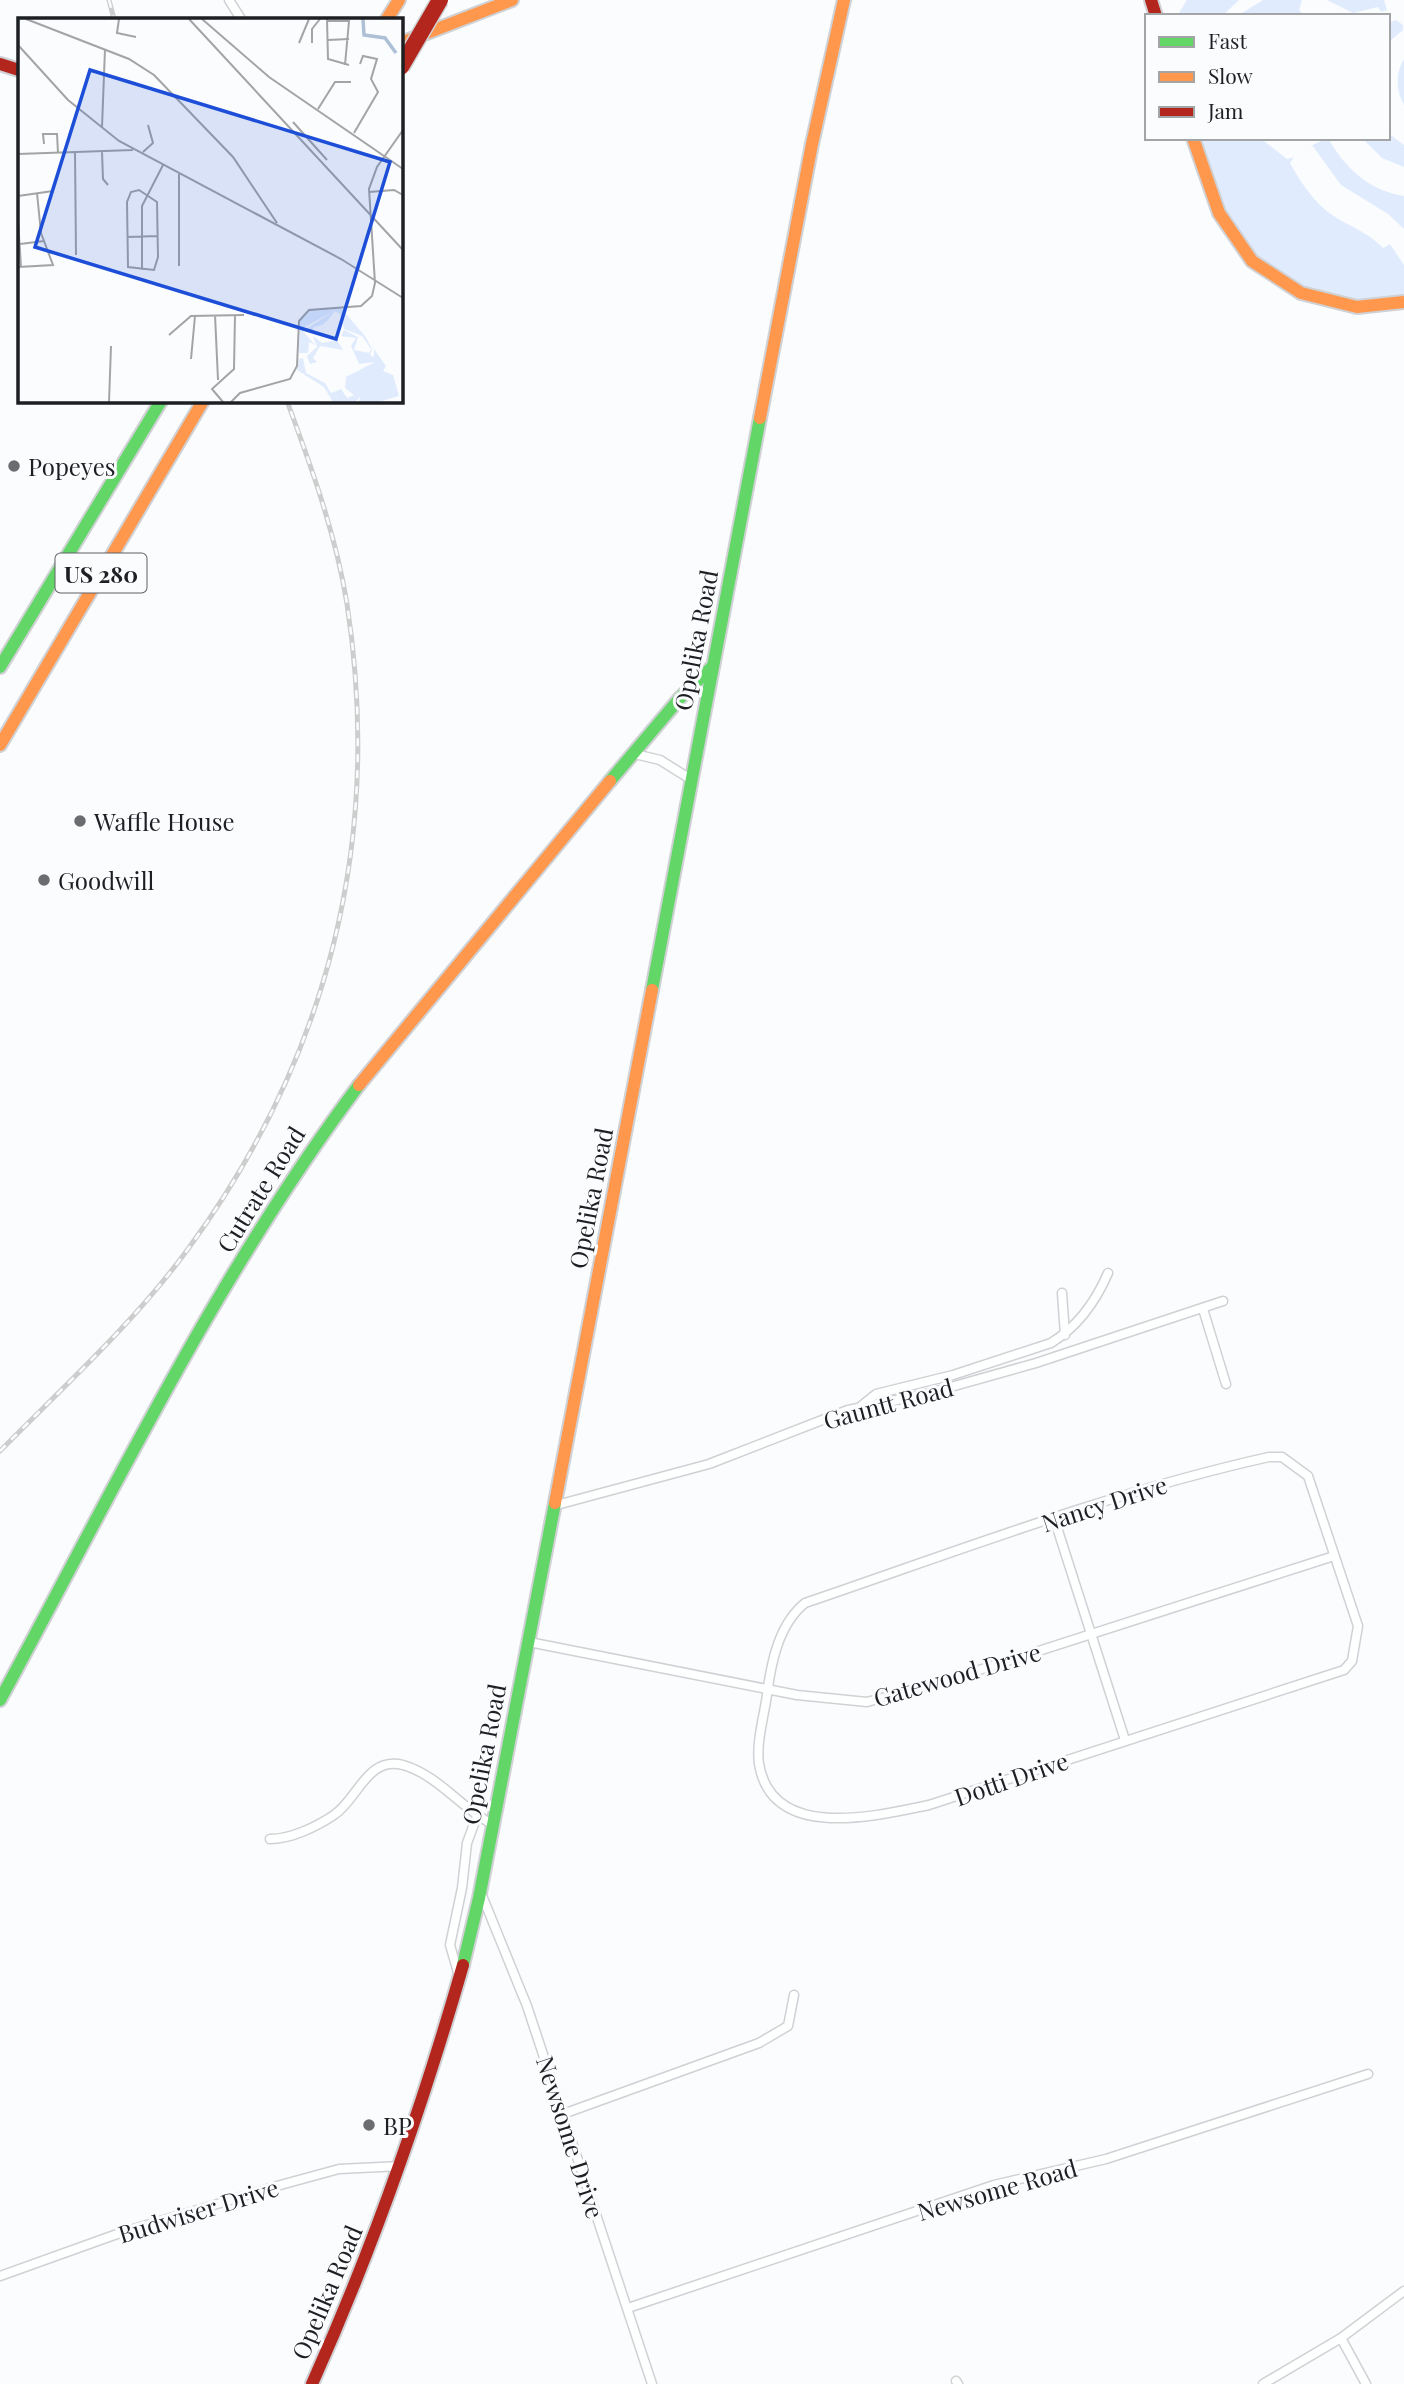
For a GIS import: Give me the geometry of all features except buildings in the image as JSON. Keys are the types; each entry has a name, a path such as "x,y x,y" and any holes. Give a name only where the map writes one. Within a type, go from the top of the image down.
{"main road":[{"path":"388,18 399,0"},
{"path":"402,65 440,0"},
{"path":"402,43 512,0"},
{"name":"Opelika Road","path":"312,2384 350,2298 401,2165 459,1977 481,1893 812,144 844,0"},
{"path":"0,64 18,69"},
{"path":"1195,140 1219,213 1252,261 1301,293 1357,307 1404,302"},
{"name":"US 280","path":"0,667 160,402"},
{"name":"US 280","path":"0,745 202,402"},
{"name":"Cutrate Road","path":"0,1700 220,1296 311,1149 380,1057 617,772 680,698 713,666"}],"street":[{"path":"229,0 239,18"},
{"path":"635,754 660,760 692,780"},
{"path":"861,1406 876,1394 1007,1358 1065,1335 1092,1304 1108,1273"},
{"path":"1062,1293 1065,1335"},
{"name":"Gauntt Road","path":"553,1506 709,1464 861,1406 926,1394 1024,1366 1223,1301"},
{"path":"1203,1309 1226,1384"},
{"name":"Nancy Drive","path":"767,1688 785,1623 805,1603 1054,1518 1204,1471 1282,1457 1308,1476 1358,1626 1352,1661"},
{"path":"1054,1518 1125,1740"},
{"name":"Gatewood Drive","path":"529,1642 832,1700 867,1702 890,1698 1334,1556"},
{"name":"Dotti Drive","path":"767,1688 758,1760 763,1782 776,1800 795,1812 817,1817 874,1816 929,1805 1125,1740 1312,1683 1344,1670 1352,1661"},
{"path":"270,1839 293,1835 334,1815 351,1800 371,1772 391,1764 413,1769 492,1824"},
{"path":"459,1977 450,1945 463,1888 467,1843 477,1816"},
{"name":"Newsome Drive","path":"481,1893 527,2006 652,2384"},
{"path":"563,2115 723,2058 780,2033 788,2026 792,2016 794,1995"},
{"name":"Newsome Road","path":"628,2308 994,2185 1106,2159 1368,2074"},
{"name":"Budwiser Drive","path":"0,2276 120,2233 284,2184 339,2169 401,2165"},
{"path":"1263,2384 1341,2338 1404,2291"},
{"path":"1341,2338 1366,2384"}],"shaded area":[{"path":"1187,0 1239,0 1224,14 1178,14"},
{"path":"1263,0 1302,0 1299,10 1302,14 1240,14"},
{"path":"1327,0 1384,0 1387,10 1381,12 1378,7 1353,13"},
{"path":"1396,20 1403,25 1403,30 1391,40 1390,39 1390,22"},
{"path":"1404,59 1404,105 1398,82"},
{"path":"1390,134 1404,145 1404,167 1382,158 1364,140 1390,140"},
{"path":"1199,140 1263,140 1287,159 1294,157 1290,163 1294,170 1325,210 1383,248 1390,244 1404,265 1404,296 1352,301 1302,288 1255,256 1224,214"},
{"path":"1329,140 1342,159 1359,176 1379,189 1404,196 1404,229 1388,214 1341,185 1312,145"}],"railway":[{"path":"109,0 114,18"},
{"path":"0,1451 145,1303 188,1249 237,1176 277,1100 310,1023 334,943 350,861 357,777 356,691 347,604 336,552 314,476 287,402"}],"traffic: fast":[{"path":"0,667 160,402"},
{"path":"652,990 760,418"},
{"path":"610,781 680,698 713,666"},
{"path":"0,1700 213,1308 307,1157 359,1085"},
{"path":"463,1965 479,1898 555,1503"}],"traffic: slow":[{"path":"388,18 399,0"},
{"path":"402,43 512,0"},
{"path":"760,418 812,144 844,0"},
{"path":"1194,140 1219,213 1252,261 1301,293 1357,307 1404,302"},
{"path":"0,745 202,402"},
{"path":"359,1085 610,781"},
{"path":"555,1503 652,990"}],"traffic: jam":[{"path":"402,65 440,0"},
{"path":"1151,0 1155,14"},
{"path":"0,64 18,70"},
{"path":"312,2384 356,2281 395,2177 431,2072 463,1965"}],"place":[{"name":"Popeyes","path":"14,466"},
{"name":"Waffle House","path":"80,821"},
{"name":"Goodwill","path":"44,880"},
{"name":"BP","path":"369,2125"}]}
